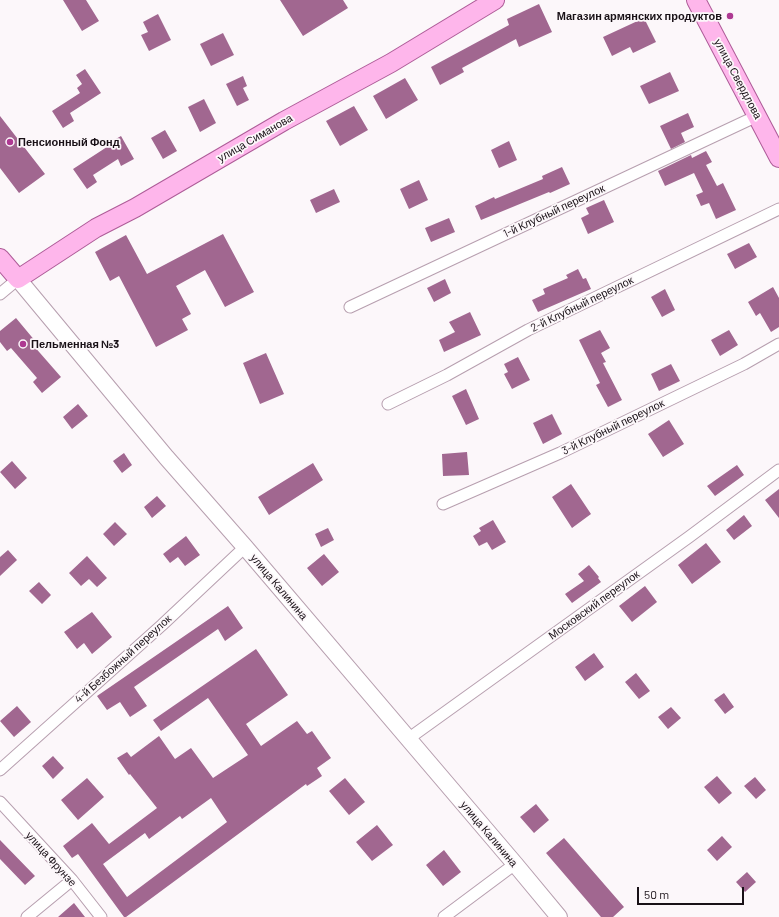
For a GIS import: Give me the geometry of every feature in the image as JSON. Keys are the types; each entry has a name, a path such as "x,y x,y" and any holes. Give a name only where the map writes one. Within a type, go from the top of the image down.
{"main road":[{"name":"улица Симанова","path":"18,279 96,228 135,208 284,121 391,62 495,0"},
{"name":"улица Свердлова","path":"696,0 779,158"},
{"name":"улица Калинина","path":"0,258 18,279"}],"street":[{"name":"1-й Клубный переулок","path":"350,307 757,116"},
{"name":"2-й Клубный переулок","path":"388,404 447,375 528,330 779,209"},
{"path":"0,294 18,279"},
{"name":"улица Калинина","path":"18,279 166,457 245,547 559,917"},
{"name":"3-й Клубный переулок","path":"443,504 560,453 744,364 779,344"},
{"name":"Московский переулок","path":"408,739 689,537 779,470"},
{"name":"4-й Безбожный переулок","path":"0,770 162,625 245,547"},
{"name":"улица Фрунзе","path":"0,802 72,880 100,917"},
{"path":"444,917 515,864"},
{"path":"27,917 72,880"}],"building":[{"path":"63,0 86,0 99,21 82,31"},
{"path":"280,0 343,0 348,8 303,36"},
{"path":"539,4 552,32 519,47 516,39 462,68 464,72 440,85 431,67 509,25 507,19"},
{"path":"158,14 171,40 149,51 141,35 148,32 143,22"},
{"path":"644,18 656,42 633,53 630,47 612,56 603,37"},
{"path":"223,33 234,55 211,66 200,44"},
{"path":"85,69 101,93 70,113 74,121 63,128 52,111 80,93 77,88 82,84 76,75"},
{"path":"670,72 679,91 649,104 640,86"},
{"path":"243,76 247,86 243,88 249,100 237,106 226,84"},
{"path":"405,78 418,100 386,119 373,96"},
{"path":"204,99 216,123 200,132 188,107"},
{"path":"354,106 368,130 340,146 326,121"},
{"path":"688,113 694,127 681,133 685,142 671,149 660,126"},
{"name":"Пенсионный Фонд","path":"0,116 45,174 19,193 0,168"},
{"path":"165,130 177,151 163,159 151,138"},
{"path":"121,136 134,159 121,166 118,159 93,175 97,182 87,189 73,169"},
{"path":"509,141 517,160 499,168 491,150"},
{"path":"706,151 712,162 706,165 717,186 723,183 736,210 716,219 709,203 701,206 696,195 703,192 694,173 665,186 658,171 691,155 692,158"},
{"path":"562,167 570,184 481,220 475,206 494,197 495,199 543,179 542,176"},
{"path":"419,180 428,200 409,209 400,189"},
{"path":"334,189 340,202 316,213 310,200"},
{"path":"604,200 614,222 588,234 581,218 589,214 586,208"},
{"path":"449,218 455,232 431,242 425,228"},
{"path":"223,234 254,292 225,307 205,270 176,286 191,314 182,319 188,330 156,347 119,276 110,281 95,252 126,235 147,274"},
{"path":"749,243 757,257 735,269 727,254"},
{"path":"578,269 583,279 586,278 591,289 538,312 532,300 545,294 543,289 568,278 566,275"},
{"path":"445,279 451,293 434,302 427,288"},
{"path":"773,287 779,298 779,327 771,332 760,313 756,316 748,302"},
{"path":"665,289 675,310 662,317 651,297"},
{"path":"470,312 481,335 444,352 439,340 455,332 449,322"},
{"path":"16,318 36,342 33,345 61,377 42,393 33,382 37,378 11,348 7,351 0,342 0,331"},
{"path":"600,330 610,348 601,353 606,362 603,363 622,400 608,407 596,385 600,383 579,340"},
{"path":"729,330 738,345 720,356 711,340"},
{"path":"266,353 284,394 260,404 243,363"},
{"path":"518,357 530,380 512,389 504,374 508,372 504,364"},
{"path":"671,364 680,381 659,391 651,374"},
{"path":"466,389 479,419 466,425 452,396"},
{"path":"78,404 88,416 72,429 63,417"},
{"path":"552,414 562,434 543,444 533,423"},
{"path":"669,420 684,444 663,457 648,434"},
{"path":"467,452 469,475 443,476 442,454"},
{"path":"124,453 132,465 122,473 113,461"},
{"path":"12,461 27,478 15,489 0,472"},
{"path":"313,463 323,480 269,515 258,497"},
{"path":"737,465 744,475 715,496 707,486"},
{"path":"571,484 591,514 572,528 552,497"},
{"path":"779,489 779,518 765,500"},
{"path":"157,496 166,506 152,518 144,507"},
{"path":"744,515 752,526 734,540 726,530"},
{"path":"493,520 506,542 492,550 487,542 479,546 473,536 481,531 479,528"},
{"path":"115,522 127,534 114,546 103,534"},
{"path":"328,528 334,540 321,547 315,534"},
{"path":"186,536 200,555 185,566 178,557 170,563 163,554"},
{"path":"706,543 721,562 692,584 678,565"},
{"path":"8,550 17,560 0,576 0,557"},
{"path":"324,554 339,572 322,586 307,568"},
{"path":"87,556 107,578 97,587 89,579 81,586 69,573"},
{"path":"589,565 599,577 598,578 601,582 572,603 565,594 584,581 578,574"},
{"path":"39,582 51,595 42,604 29,591"},
{"path":"645,586 657,602 632,622 619,606"},
{"path":"228,606 243,628 225,641 218,629 134,687 147,706 130,717 120,702 107,710 97,696"},
{"path":"92,612 112,637 92,654 84,643 77,649 64,632"},
{"path":"256,649 288,695 246,724 261,746 297,721 307,734 312,731 331,758 317,768 322,776 307,786 306,784 124,917 78,854 72,858 63,846 92,823 109,844 157,808 130,774 129,775 117,758 127,752 131,757 159,736 175,759 191,748 213,778 248,755 208,698 161,731 153,720","holes":["211,798 227,822 127,897 103,864 145,833 149,839 180,816 182,819"]},
{"path":"594,653 604,667 585,681 575,667"},
{"path":"636,673 650,691 639,699 625,682"},
{"path":"724,693 734,707 725,714 714,700"},
{"path":"17,706 31,722 14,737 0,721"},
{"path":"671,707 681,718 668,729 658,717"},
{"path":"53,756 64,768 53,779 42,766"},
{"path":"717,776 732,793 719,804 704,787"},
{"path":"755,777 766,790 756,799 744,786"},
{"path":"87,778 104,797 78,820 61,800"},
{"path":"345,778 365,802 349,815 329,791"},
{"path":"536,804 549,820 534,833 520,817"},
{"path":"377,825 393,845 372,861 356,842"},
{"path":"722,836 732,847 717,861 707,850"},
{"path":"564,838 624,907 613,917 601,917 546,853"},
{"path":"0,840 35,876 25,885 0,859"},
{"path":"444,850 461,872 443,886 426,865"},
{"path":"747,872 756,882 745,892 736,882"},
{"path":"74,903 85,917 58,917"}],"place":[{"name":"Магазин армянских продуктов","path":"730,16"},
{"name":"Пенсионный Фонд","path":"10,142"},
{"name":"Пельменная №3","path":"23,344"}]}
